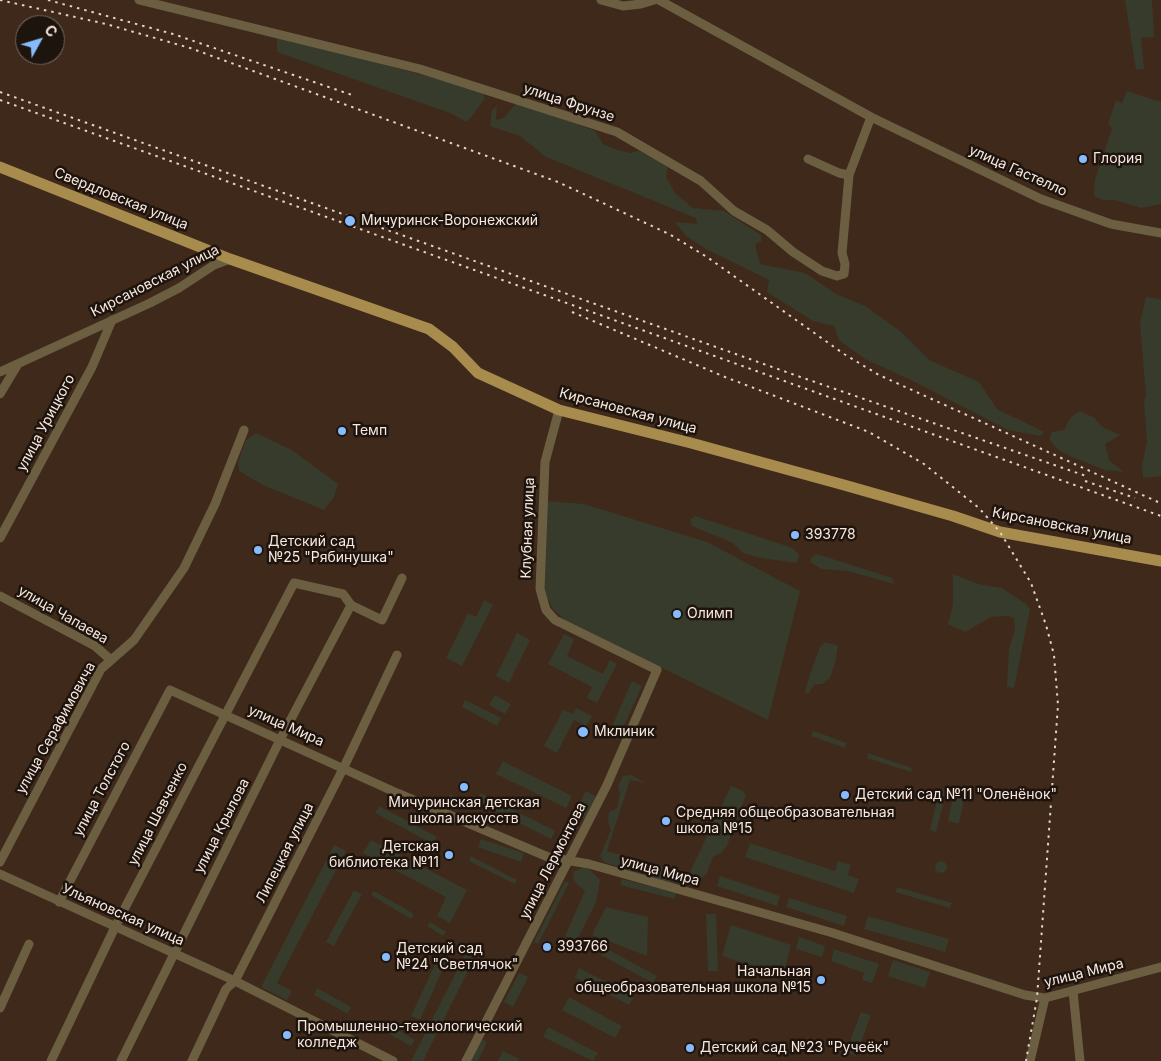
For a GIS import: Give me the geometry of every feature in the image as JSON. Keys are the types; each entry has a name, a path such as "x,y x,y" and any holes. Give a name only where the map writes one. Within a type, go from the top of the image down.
{"main road":[{"name":"Свердловская улица","path":"0,167 230,259"},
{"name":"Кирсановская улица","path":"230,259 429,329 453,347 478,373 559,410 835,482 954,516 1000,532 1161,561"}],"street":[{"name":"улица Фрунзе","path":"139,0 420,69 617,132 701,182 734,211 767,230 793,252 822,271 837,276 844,274 845,264 842,253 849,175"},
{"path":"601,0 623,6 654,0"},
{"name":"улица Гастелло","path":"659,0 871,118 1041,199 1111,224 1161,233"},
{"path":"808,159 839,173 849,175 871,118"},
{"name":"Кирсановская улица","path":"0,372 179,288 214,265 230,259"},
{"name":"улица Урицкого","path":"0,538 92,367 112,320"},
{"path":"0,394 18,364"},
{"name":"Клубная улица","path":"559,410 545,462 540,589 546,610 555,620 657,670"},
{"name":"улица Серафимовича","path":"0,862 100,669 134,640 184,568 215,504 244,430"},
{"path":"350,605 382,620 402,578"},
{"name":"улица Шевченко","path":"51,1061 116,925 294,582 343,594 350,605"},
{"name":"улица Чапаева","path":"0,596 95,646 111,660"},
{"name":"улица Крылова","path":"120,1061 281,738 350,605"},
{"name":"Липецкая улица","path":"192,1061 226,989 235,981 344,767 397,654"},
{"name":"улица Лермонтова","path":"466,1061 607,785 657,670"},
{"name":"улица Мира","path":"170,690 206,708 281,738 531,850 568,862 589,864 786,920 891,951 1025,995 1045,998 1161,967"},
{"name":"улица Толстого","path":"59,902 170,690"},
{"name":"Ульяновская улица","path":"0,874 59,902 116,925 235,981 393,1061"},
{"path":"0,1008 29,944"},
{"path":"1074,991 1080,1061"},
{"path":"1030,1061 1045,998"}],"green space":[{"path":"1125,0 1152,0 1154,37 1141,38 1144,69 1136,70"},
{"path":"277,36 482,91 485,99 467,122 450,113 277,52"},
{"path":"1127,91 1161,102 1161,204 1141,208 1115,200 1103,200 1094,196 1095,179 1112,129 1108,123 1116,101 1122,103"},
{"path":"517,102 595,131 603,144 617,150 630,153 639,151 668,166 666,177 675,193 693,208 724,211 761,235 761,242 755,244 760,264 805,273 836,294 865,306 900,331 929,360 979,382 997,409 1044,432 1041,436 1008,430 911,380 865,359 839,340 834,326 813,321 767,292 769,280 708,250 686,236 675,222 697,224 696,218 546,157 520,136 490,126 492,110 497,106 496,120 504,118"},
{"path":"1146,297 1161,299 1161,476 1143,478 1142,466 1147,441 1144,401 1146,396 1140,323"},
{"path":"1080,411 1095,418 1102,427 1120,435 1105,444 1109,460 1124,472 1105,470 1072,457 1057,449 1049,439 1052,432 1064,430 1070,418"},
{"path":"256,433 292,450 338,484 334,497 324,510 263,485 239,471 238,462 246,440"},
{"name":"Олимп","path":"547,501 584,504 707,542 800,591 768,720 565,620 553,609 543,589"},
{"path":"695,516 793,548 799,555 797,563 761,558 743,553 733,543 692,526 690,520"},
{"path":"817,554 892,578 894,584 848,571 822,569 811,563 811,558"},
{"path":"953,574 978,584 1002,588 1026,604 1030,609 1014,688 1007,687 1009,649 1015,629 1014,618 1008,616 991,617 965,632 948,624 953,604"},
{"path":"484,600 493,605 462,666 446,658 468,613 476,617"},
{"path":"517,633 530,640 509,683 496,676"},
{"path":"564,634 574,639 567,656 603,674 610,660 617,664 597,703 587,698 592,687 548,664"},
{"path":"825,642 838,646 835,663 830,678 822,684 815,684 808,694 805,692 809,677 820,647"},
{"path":"632,681 642,686 622,730 612,726"},
{"path":"495,695 511,704 505,714 489,705"},
{"path":"465,700 501,718 497,726 462,707"},
{"path":"576,708 592,716 586,726 574,720 557,753 544,746 563,710 573,714"},
{"path":"813,731 847,743 845,748 811,736"},
{"path":"868,753 912,768 911,772 867,758"},
{"path":"503,761 572,796 566,808 496,774"},
{"path":"631,775 645,783 630,780 607,851 689,874 731,786 743,791 746,795 727,846 721,853 713,857 706,875 696,881 683,884 655,880 604,862 600,856 611,830 608,823 609,812 617,808 620,793 618,786 623,776"},
{"path":"940,788 947,790 936,832 930,830"},
{"path":"586,791 597,797 585,819 574,813"},
{"path":"954,791 965,794 959,824 948,821"},
{"path":"480,793 555,831 551,839 476,801"},
{"path":"450,794 465,801 461,809 446,802"},
{"path":"379,806 437,837 433,844 375,813"},
{"path":"481,839 524,853 521,862 478,847"},
{"path":"371,840 467,890 450,923 437,916 446,897 363,853"},
{"path":"750,843 835,871 838,861 851,865 848,875 859,879 854,893 745,857"},
{"path":"334,845 346,851 277,983 292,991 287,1000 261,987"},
{"path":"471,856 517,880 515,884 469,861"},
{"path":"939,861 943,861 947,867 943,873 939,873 935,869 935,865"},
{"path":"586,866 600,880 596,902 576,942 565,936 585,891 574,881 573,872"},
{"path":"720,876 780,896 777,906 717,886"},
{"path":"622,879 676,893 675,899 620,885"},
{"path":"565,881 569,883 538,944 534,942"},
{"path":"897,887 952,903 950,908 895,892"},
{"path":"354,890 362,894 334,946 326,942"},
{"path":"374,891 414,914 411,919 371,895"},
{"path":"789,898 847,916 844,926 786,907"},
{"path":"606,907 648,917 647,956 592,935"},
{"path":"706,914 716,914 718,971 708,971"},
{"path":"868,916 949,939 945,952 864,929"},
{"path":"430,922 446,932 443,936 427,926"},
{"path":"731,925 791,945 783,976 722,956"},
{"path":"799,937 825,946 822,957 796,949"},
{"path":"605,948 657,976 653,983 601,955"},
{"path":"834,949 879,964 872,983 862,980 864,973 831,961"},
{"path":"465,955 474,959 423,1061 411,1061"},
{"path":"438,958 446,962 420,1020 411,1016"},
{"path":"893,960 930,972 925,988 888,976"},
{"path":"579,968 634,996 629,1005 575,977"},
{"path":"519,973 528,977 513,1007 504,1002"},
{"path":"317,988 351,1007 348,1014 314,995"},
{"path":"569,997 622,1026 615,1038 562,1010"},
{"path":"861,1012 871,1015 856,1056 846,1052"},
{"path":"381,1021 415,1040 411,1046 377,1027"},
{"path":"548,1027 598,1053 593,1061 543,1037"},
{"path":"481,1039 487,1042 478,1061 469,1061"},
{"path":"503,1051 519,1059 518,1061 498,1061"}],"railway":[{"path":"0,0 106,24 190,48 558,182 669,234 707,257 844,354 879,375 1158,502"},
{"path":"48,0 173,34 355,96"},
{"path":"0,92 789,373 1086,476"},
{"path":"0,100 1161,516"},
{"path":"572,312 725,377 869,432 924,464 979,508 1000,532 1031,583 1046,625 1054,655 1058,705 1037,998 1026,1061"},
{"path":"1085,481 1135,498"}],"place":[{"name":"Глория","path":"1083,159"},
{"name":"Мичуринск-Воронежский","path":"350,221"},
{"name":"Темп","path":"342,431"},
{"name":"393778","path":"795,535"},
{"name":"Детский сад №25 \"Рябинушка\"","path":"258,550"},
{"name":"Олимп","path":"677,614"},
{"name":"Мклиник","path":"583,732"},
{"name":"Мичуринская детская школа искусств","path":"464,787"},
{"name":"Детский сад №11 \"Оленёнок\"","path":"845,795"},
{"name":"Средняя общеобразовательная школа №15","path":"666,821"},
{"name":"Детская библиотека №11","path":"449,855"},
{"name":"393766","path":"547,947"},
{"name":"Детский сад №24 \"Светлячок\"","path":"386,957"},
{"name":"Начальная общеобразовательная школа №15","path":"821,980"},
{"name":"Промышленно-технологический колледж","path":"287,1035"},
{"name":"Детский сад №23 \"Ручеёк\"","path":"690,1048"}]}
